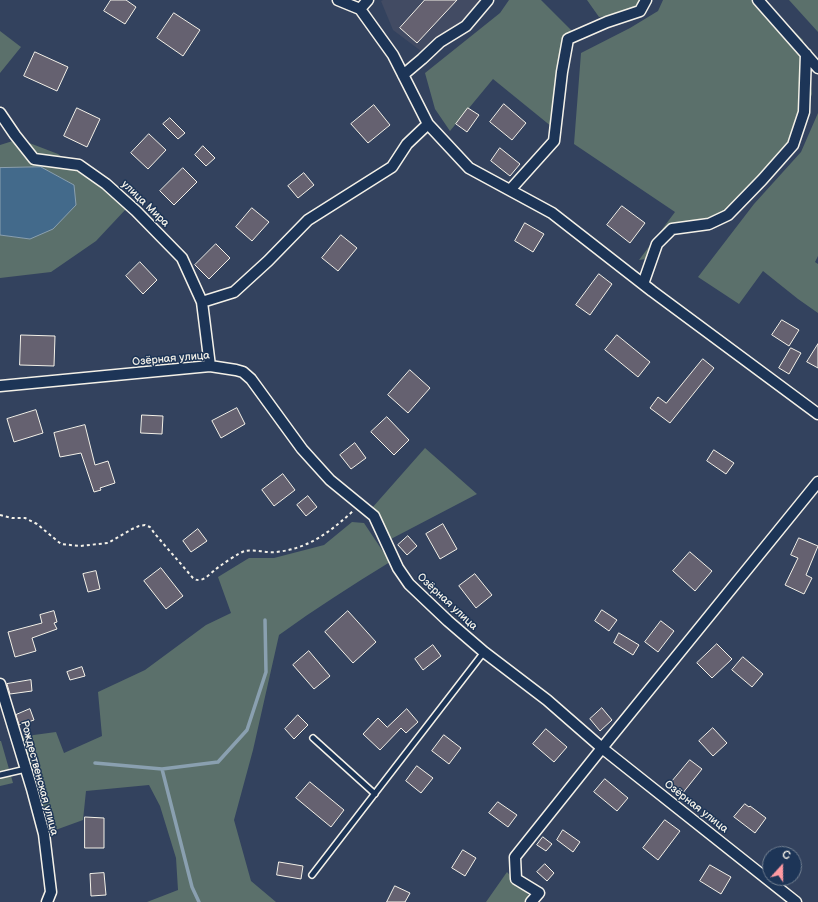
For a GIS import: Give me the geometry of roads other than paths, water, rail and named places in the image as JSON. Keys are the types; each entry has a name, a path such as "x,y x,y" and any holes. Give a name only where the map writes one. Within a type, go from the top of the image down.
{"street":[{"path":"338,0 360,9 393,55 428,124 469,168 552,213 643,284 818,414"},
{"path":"360,9 368,0"},
{"path":"403,75 440,42 466,26 488,0"},
{"path":"510,190 554,141 562,72 568,39 608,22 640,11 646,0"},
{"path":"758,0 818,68"},
{"path":"643,284 657,244 672,229 709,224 728,215 793,145 804,112 806,54"},
{"name":"улица Мира","path":"0,113 34,159 79,164 106,184 136,211 182,258 202,302 210,366"},
{"path":"202,302 234,292 268,261 308,220 392,167 407,144 428,124"},
{"name":"Озёрная улица","path":"0,386 210,366 243,372 251,379 302,450 330,480 374,516 398,568 409,584 448,621 484,652 547,700 602,748 796,902"},
{"path":"531,902 538,893 516,879 515,857 818,482"},
{"name":"Рождественская улица","path":"0,684 44,834 51,892 47,902"}],"lane":[{"path":"312,875 484,652"},
{"path":"313,738 375,794"},
{"path":"0,775 26,769"}],"waterway":[{"path":"162,769 218,762 247,730 266,672 265,620"},
{"path":"95,763 162,769 192,887 199,902"}]}
